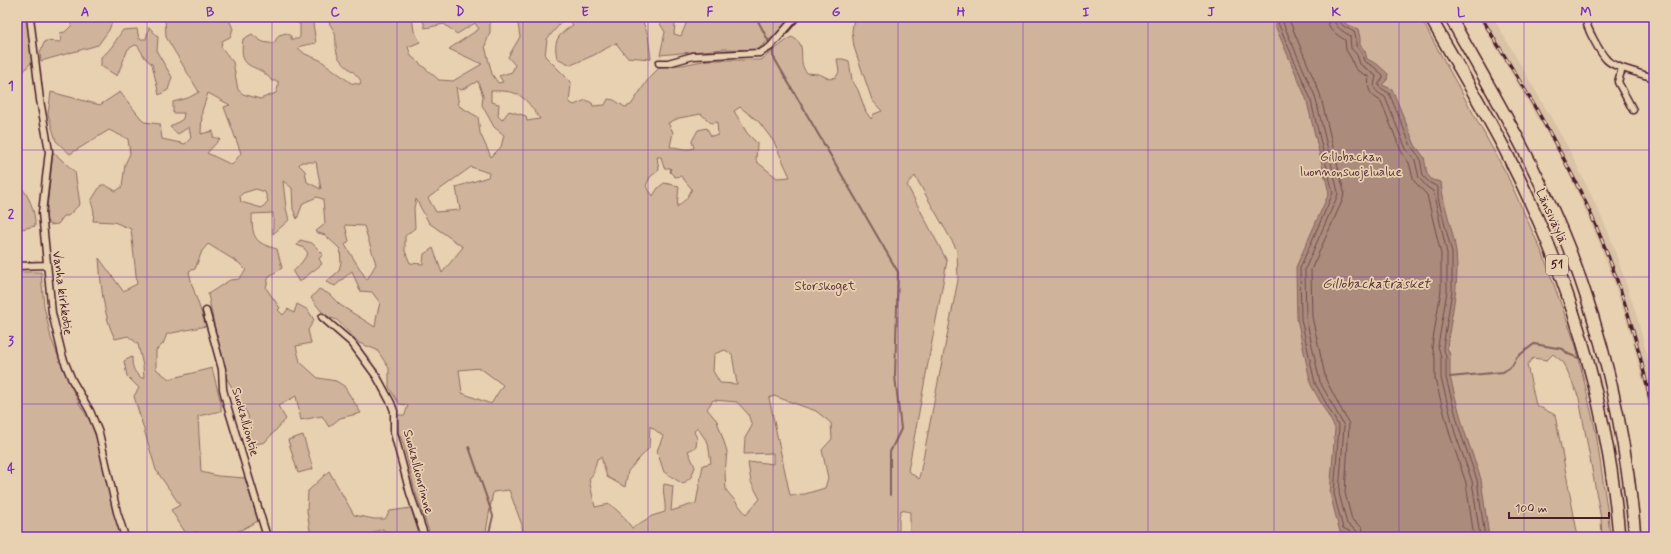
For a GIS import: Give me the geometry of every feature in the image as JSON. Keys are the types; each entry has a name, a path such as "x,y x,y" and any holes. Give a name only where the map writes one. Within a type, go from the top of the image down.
{"highway":[{"name":"Länsiväylä","path":"1430,17 1505,149 1540,223 1562,276 1578,324 1600,411 1616,503 1619,537"},
{"name":"Länsiväylä","path":"1450,17 1518,138 1543,189 1577,269 1605,358 1617,408 1626,454 1635,537"}],"street":[{"name":"Vanha kirkkotie","path":"30,17 40,100 50,151 42,212 52,313 56,336 72,380 90,411 99,433 117,512 125,537"},
{"path":"659,63 668,63 693,56 760,53 770,46 796,17"},
{"path":"1586,17 1587,25 1604,56 1612,64 1654,78"},
{"path":"1622,68 1618,82 1633,110"},
{"path":"17,266 47,265"},
{"name":"Suokalliontie","path":"206,311 222,369 223,389 227,405 267,537"},
{"name":"Suokallionrinne","path":"322,317 352,343 377,377 391,403 394,411 394,433 410,493 425,537"}],"shaded area":[{"path":"1478,17 1493,17 1569,149 1608,231 1636,313 1654,382 1654,441 1646,394 1631,335 1612,277 1597,238 1565,165"}],"green space":[{"path":"17,17 28,17 34,59 23,72 17,66"},
{"path":"70,17 114,17 109,30 98,45 41,61 40,52 45,41 61,42 60,33 65,32 72,25"},
{"path":"165,17 228,17 233,29 230,37 222,41 221,47 233,62 238,90 243,94 260,99 276,93 278,81 272,81 266,75 246,63 243,58 242,50 243,39 252,34 259,40 274,43 279,35 286,33 291,36 291,39 298,39 300,37 300,24 292,20 293,17 312,17 316,43 298,48 305,54 320,60 351,83 360,84 361,81 358,77 343,64 337,55 335,33 326,17 412,17 414,31 420,42 408,47 411,56 439,80 453,81 482,64 449,49 479,29 475,23 457,34 444,24 425,28 423,20 426,17 494,17 490,22 490,32 485,46 492,74 498,83 503,82 499,76 512,72 515,65 508,57 520,37 517,17 566,17 547,39 545,56 568,79 571,84 569,102 574,105 586,100 592,103 593,106 605,105 608,99 614,100 625,107 631,105 649,78 661,66 682,65 708,60 761,60 791,37 797,40 800,44 802,63 807,73 819,74 830,79 836,77 839,72 837,59 849,61 852,80 858,90 866,112 871,119 874,114 882,111 872,100 854,47 852,31 854,17 1420,17 1506,173 1544,257 1576,346 1596,433 1610,537 1602,537 1601,519 1579,398 1564,363 1553,354 1547,360 1533,358 1527,365 1536,405 1555,415 1578,537 910,537 910,512 901,510 899,518 899,537 523,537 522,525 509,490 493,492 485,537 431,537 415,491 403,443 398,432 397,415 405,415 408,405 399,404 389,387 389,368 377,350 359,343 337,320 325,316 311,298 319,289 329,294 340,305 375,327 380,303 372,292 360,291 352,271 335,286 326,282 339,271 341,262 340,249 325,235 315,232 325,224 323,199 317,197 303,203 297,219 293,209 292,188 283,181 289,220 273,234 273,213 252,214 254,234 256,238 263,244 277,249 282,268 269,276 266,288 280,308 278,310 283,315 288,309 294,313 297,304 308,310 314,320 308,330 311,343 296,346 300,362 318,378 336,381 344,386 361,413 340,418 329,427 322,416 301,420 296,396 278,406 286,419 265,442 249,446 250,435 248,415 227,379 218,345 208,294 230,280 239,279 246,270 239,263 208,244 202,251 195,269 189,271 192,285 206,326 167,334 163,344 156,350 156,369 169,379 212,368 221,403 221,411 198,416 201,472 218,476 245,478 258,521 235,533 237,537 199,537 197,532 187,535 171,510 180,505 156,470 134,396 139,388 127,376 124,361 132,357 134,370 144,379 143,366 138,344 128,336 115,339 103,300 99,258 123,291 137,284 131,229 114,222 93,221 94,212 91,201 101,185 105,185 116,191 122,187 125,164 130,154 128,139 109,130 70,154 56,141 48,114 51,92 100,105 120,92 144,122 160,124 162,139 185,144 191,138 189,127 178,134 170,127 183,119 184,113 173,113 173,102 188,98 199,92 166,37","holes":["478,81 483,96 482,105 494,127 504,135 501,147 491,157 480,133 478,117 459,106 456,87 461,90","491,91 515,93 530,105 540,119 527,121 526,116 509,111 502,120 498,116 499,104 491,102","208,93 230,105 224,107 241,153 232,165 207,153 220,139 213,137 213,131 201,134 202,111","740,107 759,122 774,142 790,177 777,178 756,161 757,143 747,133 734,111","701,114 711,123 717,122 718,135 711,136 707,128 698,130 692,141 694,148 691,149 670,147 673,132 668,123 679,118","657,157 661,157 664,168 671,168 670,172 675,177 681,176 692,189 686,199 677,207 679,186 664,183 658,188 653,196 646,186 650,177 659,170","301,162 316,162 321,189 307,182 305,171 299,165","471,167 489,173 488,177 456,187 460,210 436,212 428,198","915,176 957,250 958,280 919,479 908,471 947,261 907,185","256,189 265,192 268,201 262,208 241,202 240,196 243,193","416,199 429,223 463,247 442,273 433,248 424,254 423,264 410,263 405,251 405,236 415,228 414,208","345,225 364,226 376,264 367,280 345,245 349,241","725,350 732,354 737,384 720,383 713,371 714,354","480,368 503,385 491,404 462,393 459,370","774,396 816,411 831,423 832,439 822,450 828,478 825,488 805,494 790,495 769,398","713,400 737,402 748,414 752,426 745,438 744,454 773,453 773,464 757,462 748,463 751,482 760,499 746,514 726,490 725,474 727,451 717,421 707,409","650,426 663,436 657,451 664,472 683,484 691,477 695,467 688,451 696,447 697,438 694,432 697,427 708,443 711,463 703,465 696,503 671,511 673,486 664,484 663,491 665,512 652,516 632,528 622,515 610,504 595,507 589,479 593,474 597,459 601,457 607,477 625,487 628,471 649,448"]},
{"path":"567,17 641,17 648,35 651,59 627,57 616,43 571,65 557,58 556,42 560,35 573,25"},
{"path":"656,17 680,17 675,23 674,34 681,36 686,24 686,17 790,17 776,34 757,50 724,49 660,55 665,32"},
{"path":"149,27 158,37 157,52 172,77 168,90 159,95 152,64 145,58 138,46 135,45 128,49 117,76 101,66 101,57 111,48 123,30 137,29 139,39 146,39"},
{"path":"53,152 75,172 80,204 68,216 64,216 58,224 50,225 46,219"},
{"path":"17,183 28,197 33,209 35,226 17,230"},
{"path":"300,240 312,243 323,254 319,259 322,264 299,282 293,272 308,253 304,248 297,245"},
{"path":"17,272 41,272 44,306 51,338 80,405 91,423 99,446 121,537 17,537"},
{"path":"303,435 313,469 298,473 288,440"},
{"path":"329,471 354,515 374,519 385,519 390,511 411,508 420,537 392,537 383,529 374,532 371,537 311,537 307,511 308,491"}],"water":[{"name":"Gillobackaträsket","path":"1275,17 1341,17 1346,24 1358,29 1360,45 1365,51 1367,59 1377,64 1388,74 1387,80 1382,85 1392,89 1415,145 1424,157 1427,174 1432,180 1441,182 1455,243 1457,264 1456,288 1447,347 1450,355 1450,377 1464,430 1481,479 1489,537 1354,537 1340,532 1330,494 1335,428 1311,385 1297,319 1296,267 1329,193 1306,98 1274,23"}],"waterway":[{"path":"756,17 770,44"},
{"path":"773,50 773,56 898,272 895,376 901,429 890,452 890,495"},
{"path":"1450,377 1503,372 1512,366 1517,357 1534,344 1563,349 1568,354 1579,358"},
{"path":"469,447 493,516 488,537"}],"railway":[{"path":"1481,17 1545,125 1593,218 1615,274 1633,332 1654,419"}],"park label":[{"name":"Gillobackan luonnonsuojelualue","path":"1351,164"},
{"name":"Storskoget","path":"825,286"}]}
